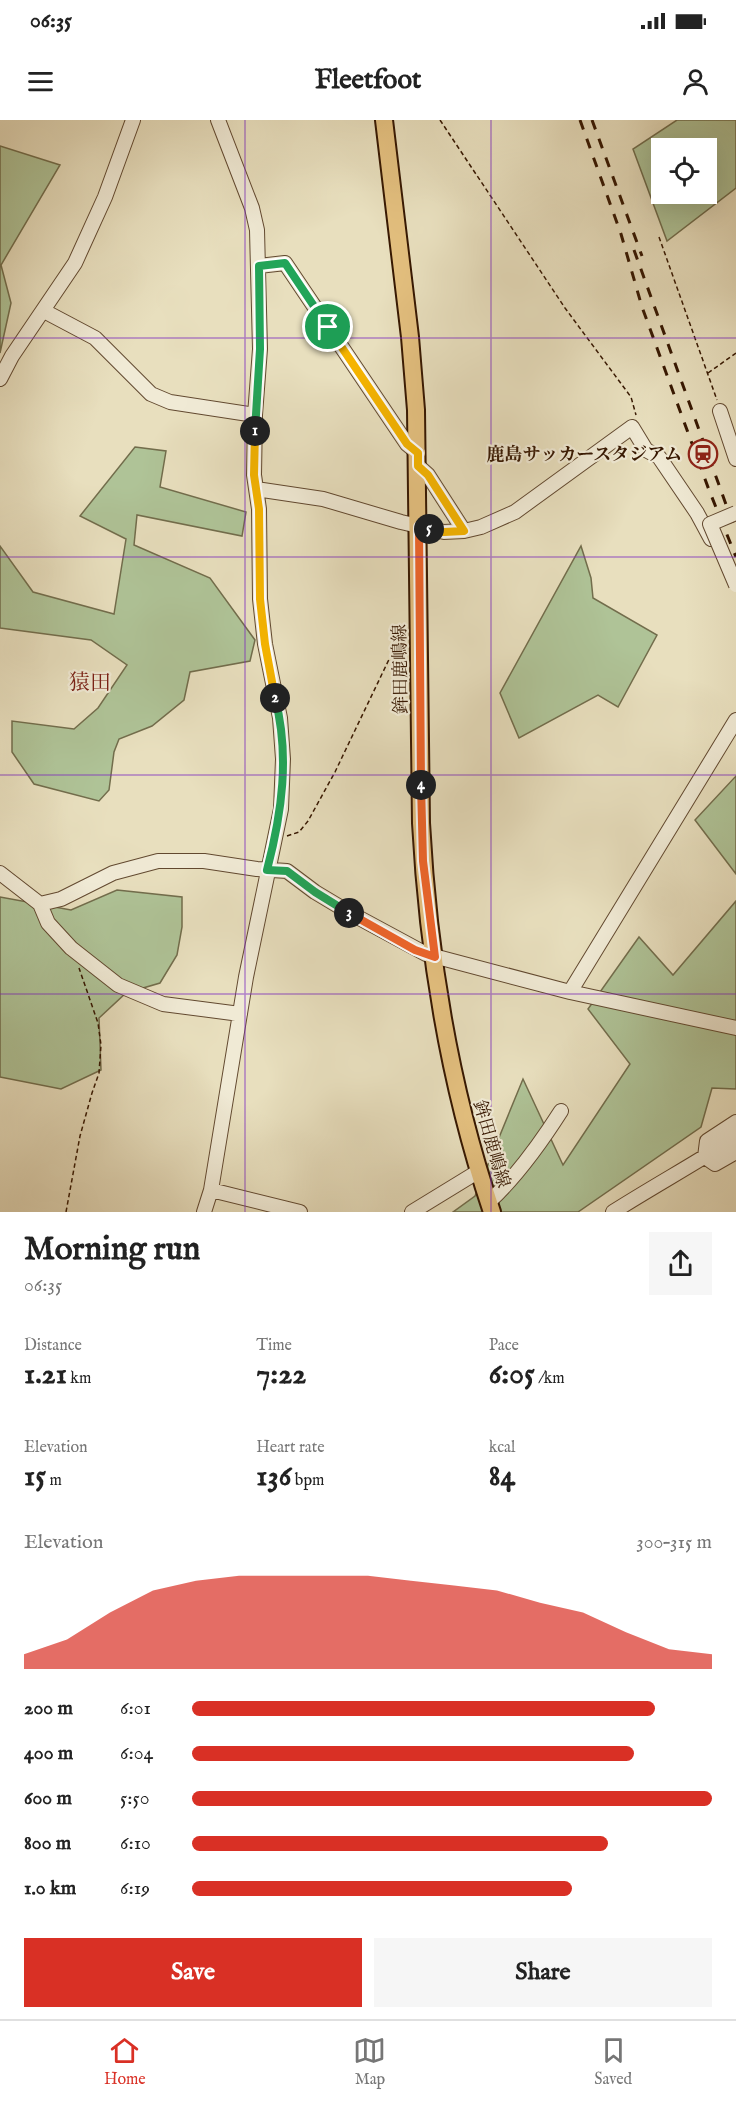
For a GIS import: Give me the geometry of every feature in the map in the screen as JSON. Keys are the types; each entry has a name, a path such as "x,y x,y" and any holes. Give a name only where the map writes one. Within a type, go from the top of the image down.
{"main road":[{"name":"鉾田鹿嶋線","path":"384,120 410,337 418,460 421,823 425,883 454,1076 491,1207"}],"street":[{"path":"0,379 12,356 75,263 105,196 133,120"},
{"path":"204,1212 212,1190 240,1014 267,870 275,840 280,808 283,759 280,718 265,644 260,599 259,509 254,475 255,414 260,349 257,230 252,208 218,120"},
{"path":"259,266 285,263 464,531"},
{"path":"44,311 95,338 152,394 170,402 255,414"},
{"path":"720,411 736,459"},
{"path":"256,489 323,499 419,527 444,532 464,531 500,520 515,512 632,427 646,450 659,457 698,513 736,587"},
{"path":"736,513 710,524 736,587"},
{"path":"570,992 736,720"},
{"path":"40,904 61,899 113,873 158,861 204,861 287,871 315,892 350,913 415,950 435,957 570,992 736,1028"},
{"path":"0,873 40,904 48,923 56,934 118,984 163,1005 240,1014"},
{"path":"491,1207 544,1138 561,1111"},
{"path":"705,1157 707,1141 736,1122"},
{"path":"613,1212 736,1137"},
{"path":"705,1157 715,1164 736,1152"},
{"path":"412,1212 479,1171"},
{"path":"212,1190 300,1212"}],"path":[{"path":"440,120 565,309 631,397 637,417 632,427"},
{"path":"659,237 720,411"},
{"path":"708,373 736,353"},
{"path":"275,840 299,832 308,821 409,620 419,612"},
{"path":"66,1212 80,1136 99,1073 100,1055 98,1023 79,968"}],"green space":[{"path":"677,120 736,120 736,188 717,203 717,138 651,138 651,198 633,149"},
{"path":"0,146 60,165 1,265 11,303 0,353"},
{"path":"653,204 715,204 667,241"},
{"path":"135,447 166,451 160,487 246,512 242,536 137,515 134,545 210,578 255,640 250,661 190,672 184,700 152,726 119,739 114,752 109,790 99,801 34,784 12,752 12,721 74,729 98,708 127,665 91,640 0,628 0,546 33,592 114,614 126,539 80,516"},
{"path":"581,546 591,578 593,598 657,635 618,707 598,695 519,738 500,693"},
{"path":"736,776 736,874 695,820"},
{"path":"117,890 182,897 182,927 177,955 160,983 126,993 99,1018 101,1070 61,1089 0,1077 0,897 71,910"},
{"path":"736,901 736,1089 712,1088 701,1127 578,1212 453,1212 475,1196 523,1079 563,1165 630,1064 588,1009 639,937 673,975"}],"railway":[{"path":"580,120 621,234 642,307 736,557"},
{"path":"592,120 642,256"},
{"path":"634,250 736,532"}],"place":[{"name":"鹿島サッカースタジアム","path":"703,454"}],"district":[{"name":"猿田","path":"90,682"}],"route":[{"path":"285,263 328,327 407,444 418,453 418,466 428,475 464,531 444,532 419,527 421,823 425,883 435,957 415,950 350,913 315,892 287,871 267,870 280,808 283,759 280,718 265,644 260,599 259,509 254,475 255,414 260,349 259,266 285,263"}]}
